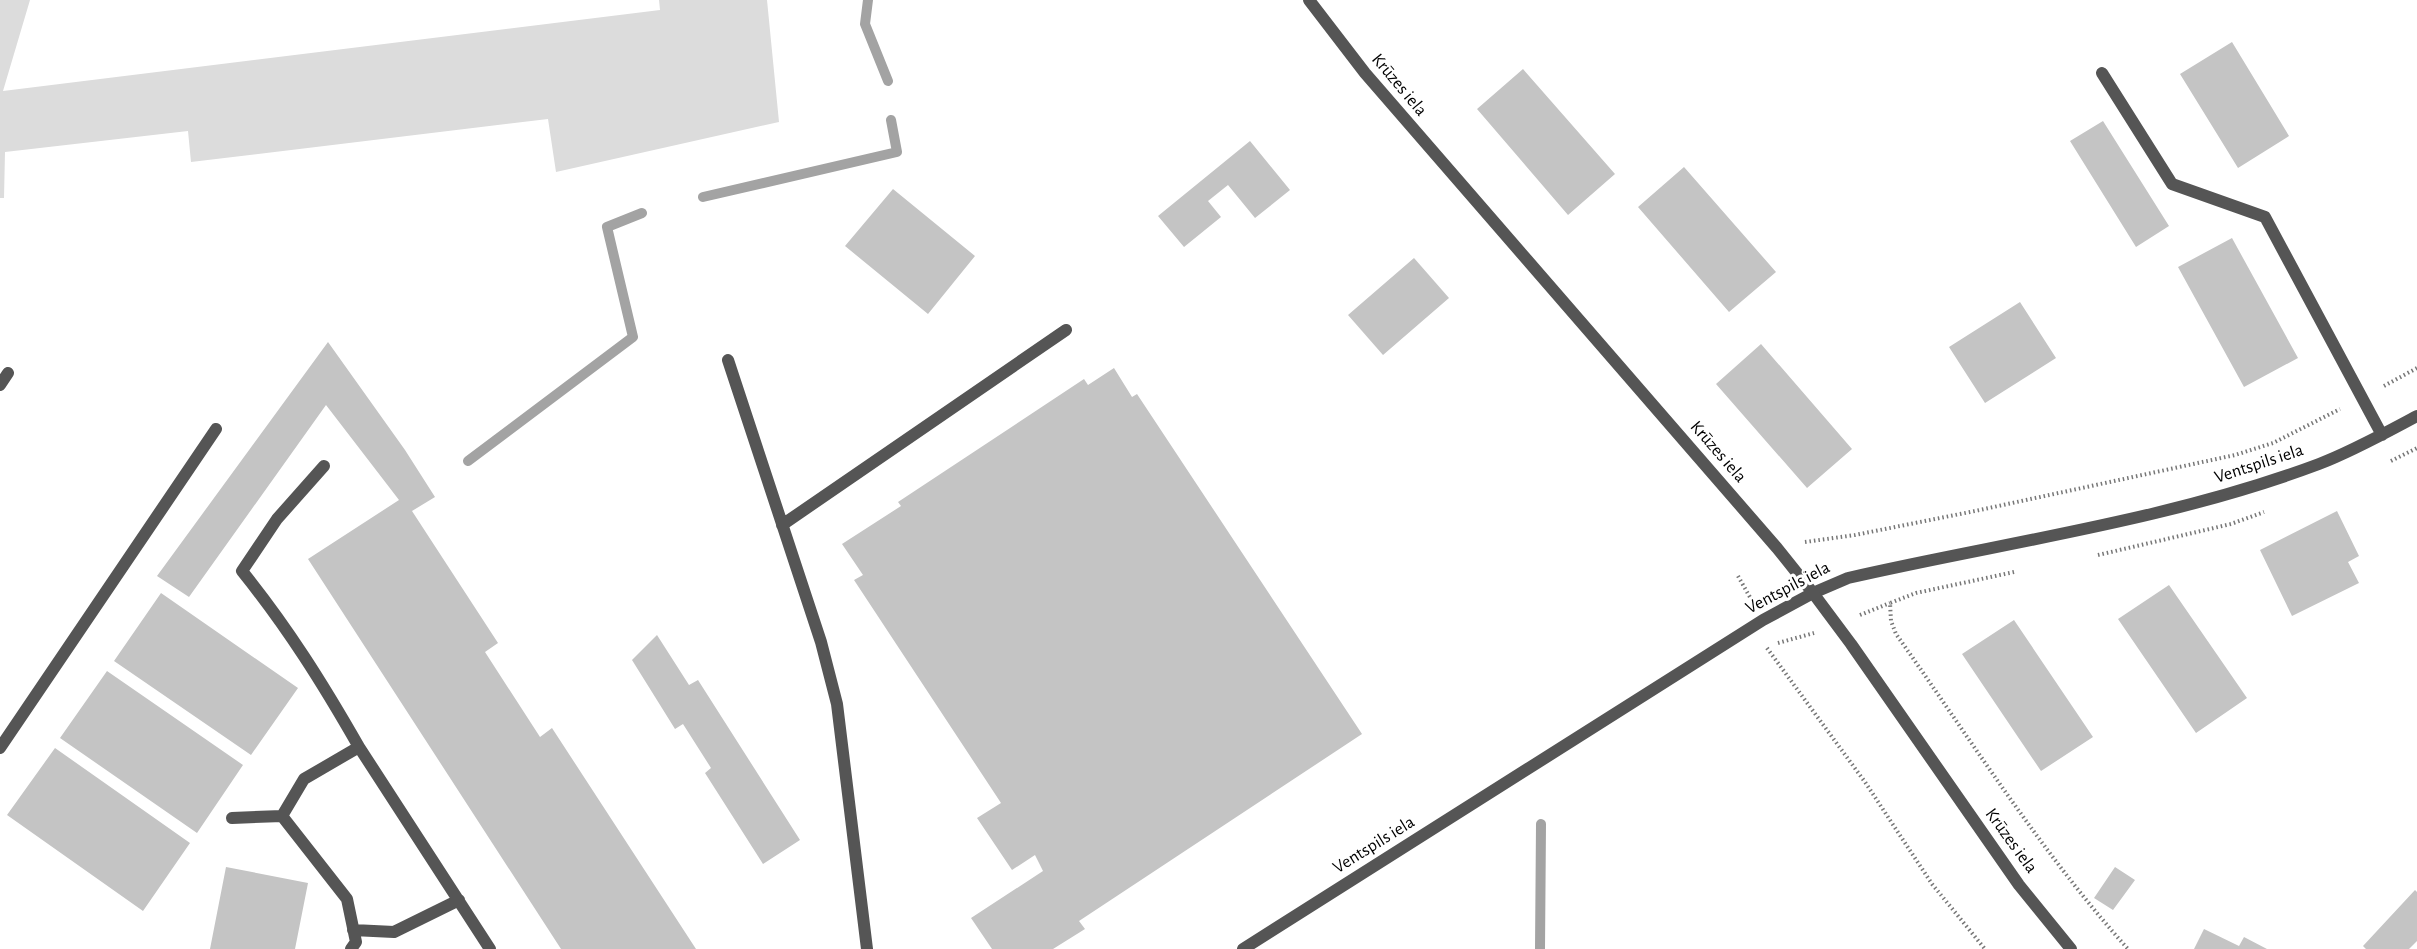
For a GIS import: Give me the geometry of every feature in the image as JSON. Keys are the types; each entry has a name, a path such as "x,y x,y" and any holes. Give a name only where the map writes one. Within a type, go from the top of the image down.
{"street":[{"name":"Krūzes iela","path":"1309,0 1365,74 1777,548 1851,644 2019,885 2071,949"},
{"path":"2102,73 2172,184 2265,217 2382,435"},
{"path":"782,525 1066,330"},
{"path":"728,360 820,642 837,704 867,949"},
{"path":"0,385 8,373"},
{"name":"Ventspils iela","path":"1243,949 1763,620 1813,593 1848,578 2154,514 2259,485 2322,463 2417,416"},
{"path":"0,748 216,429"},
{"path":"324,466 277,519 242,572 277,615 307,660 359,747 490,949"},
{"path":"282,816 304,779 359,747"},
{"path":"232,818 282,816"},
{"path":"282,816 347,899 356,942 351,949"},
{"path":"353,930 394,932 459,900"}],"path":[{"path":"1777,548 1997,506 2235,455 2273,443 2417,368"},
{"path":"2383,465 2417,448"},
{"path":"2087,557 2231,524 2272,509"},
{"path":"2018,571 1916,593 1890,603 1891,621 1896,634 2054,859 2096,913 2128,949"},
{"path":"1738,576 1763,620 1766,646 1865,782 1932,884 1986,949"}],"shaded area":[{"path":"0,0 30,0 3,91 660,10 659,0 767,0 779,122 556,172 548,119 191,162 188,131 5,152 4,198 0,198"}],"building":[{"path":"2232,42 2289,136 2238,168 2180,74"},
{"path":"1523,69 1615,174 1568,215 1477,109"},
{"path":"2103,121 2169,226 2136,247 2070,141"},
{"path":"1250,141 1290,190 1255,218 1228,185 1208,201 1221,217 1184,247 1158,216"},
{"path":"1684,167 1776,272 1729,312 1638,207"},
{"path":"893,189 975,256 928,314 845,246"},
{"path":"2232,238 2298,358 2244,387 2178,267"},
{"path":"1414,258 1449,298 1383,355 1348,315"},
{"path":"2020,302 2056,358 1985,403 1949,347"},
{"path":"328,342 405,450 435,497 412,511 498,643 485,652 540,737 552,728 696,949 561,949 308,559 399,500 326,405 189,597 157,576"},
{"path":"1761,344 1852,449 1807,488 1716,384"},
{"path":"1114,368 1132,397 1137,394 1362,734 1079,921 1085,929 1053,949 992,949 971,918 1043,871 1035,855 1012,870 977,818 1001,803 854,580 863,575 842,544 901,506 898,502 1084,379 1088,385"},
{"path":"2337,511 2359,556 2348,562 2359,583 2292,616 2260,550"},
{"path":"2169,585 2247,698 2196,733 2118,619"},
{"path":"161,593 298,688 251,755 114,661"},
{"path":"2014,620 2093,737 2041,771 1962,654"},
{"path":"657,635 689,685 698,680 800,840 763,864 705,773 711,768 683,724 675,729 632,660"},
{"path":"107,671 243,765 197,833 60,738"},
{"path":"55,748 190,843 143,911 7,815"},
{"path":"226,867 308,883 295,949 210,949"},
{"path":"2115,867 2135,880 2113,910 2094,898"},
{"path":"2415,890 2417,892 2417,941 2409,949 2366,949 2363,946"},
{"path":"2204,929 2239,946 2244,937 2267,949 2194,949"}],"waterway":[{"path":"868,0 865,24 888,81"},
{"path":"703,197 897,152 891,120"},
{"path":"468,461 633,337 607,227 642,213"},
{"path":"1540,949 1541,824"}]}
